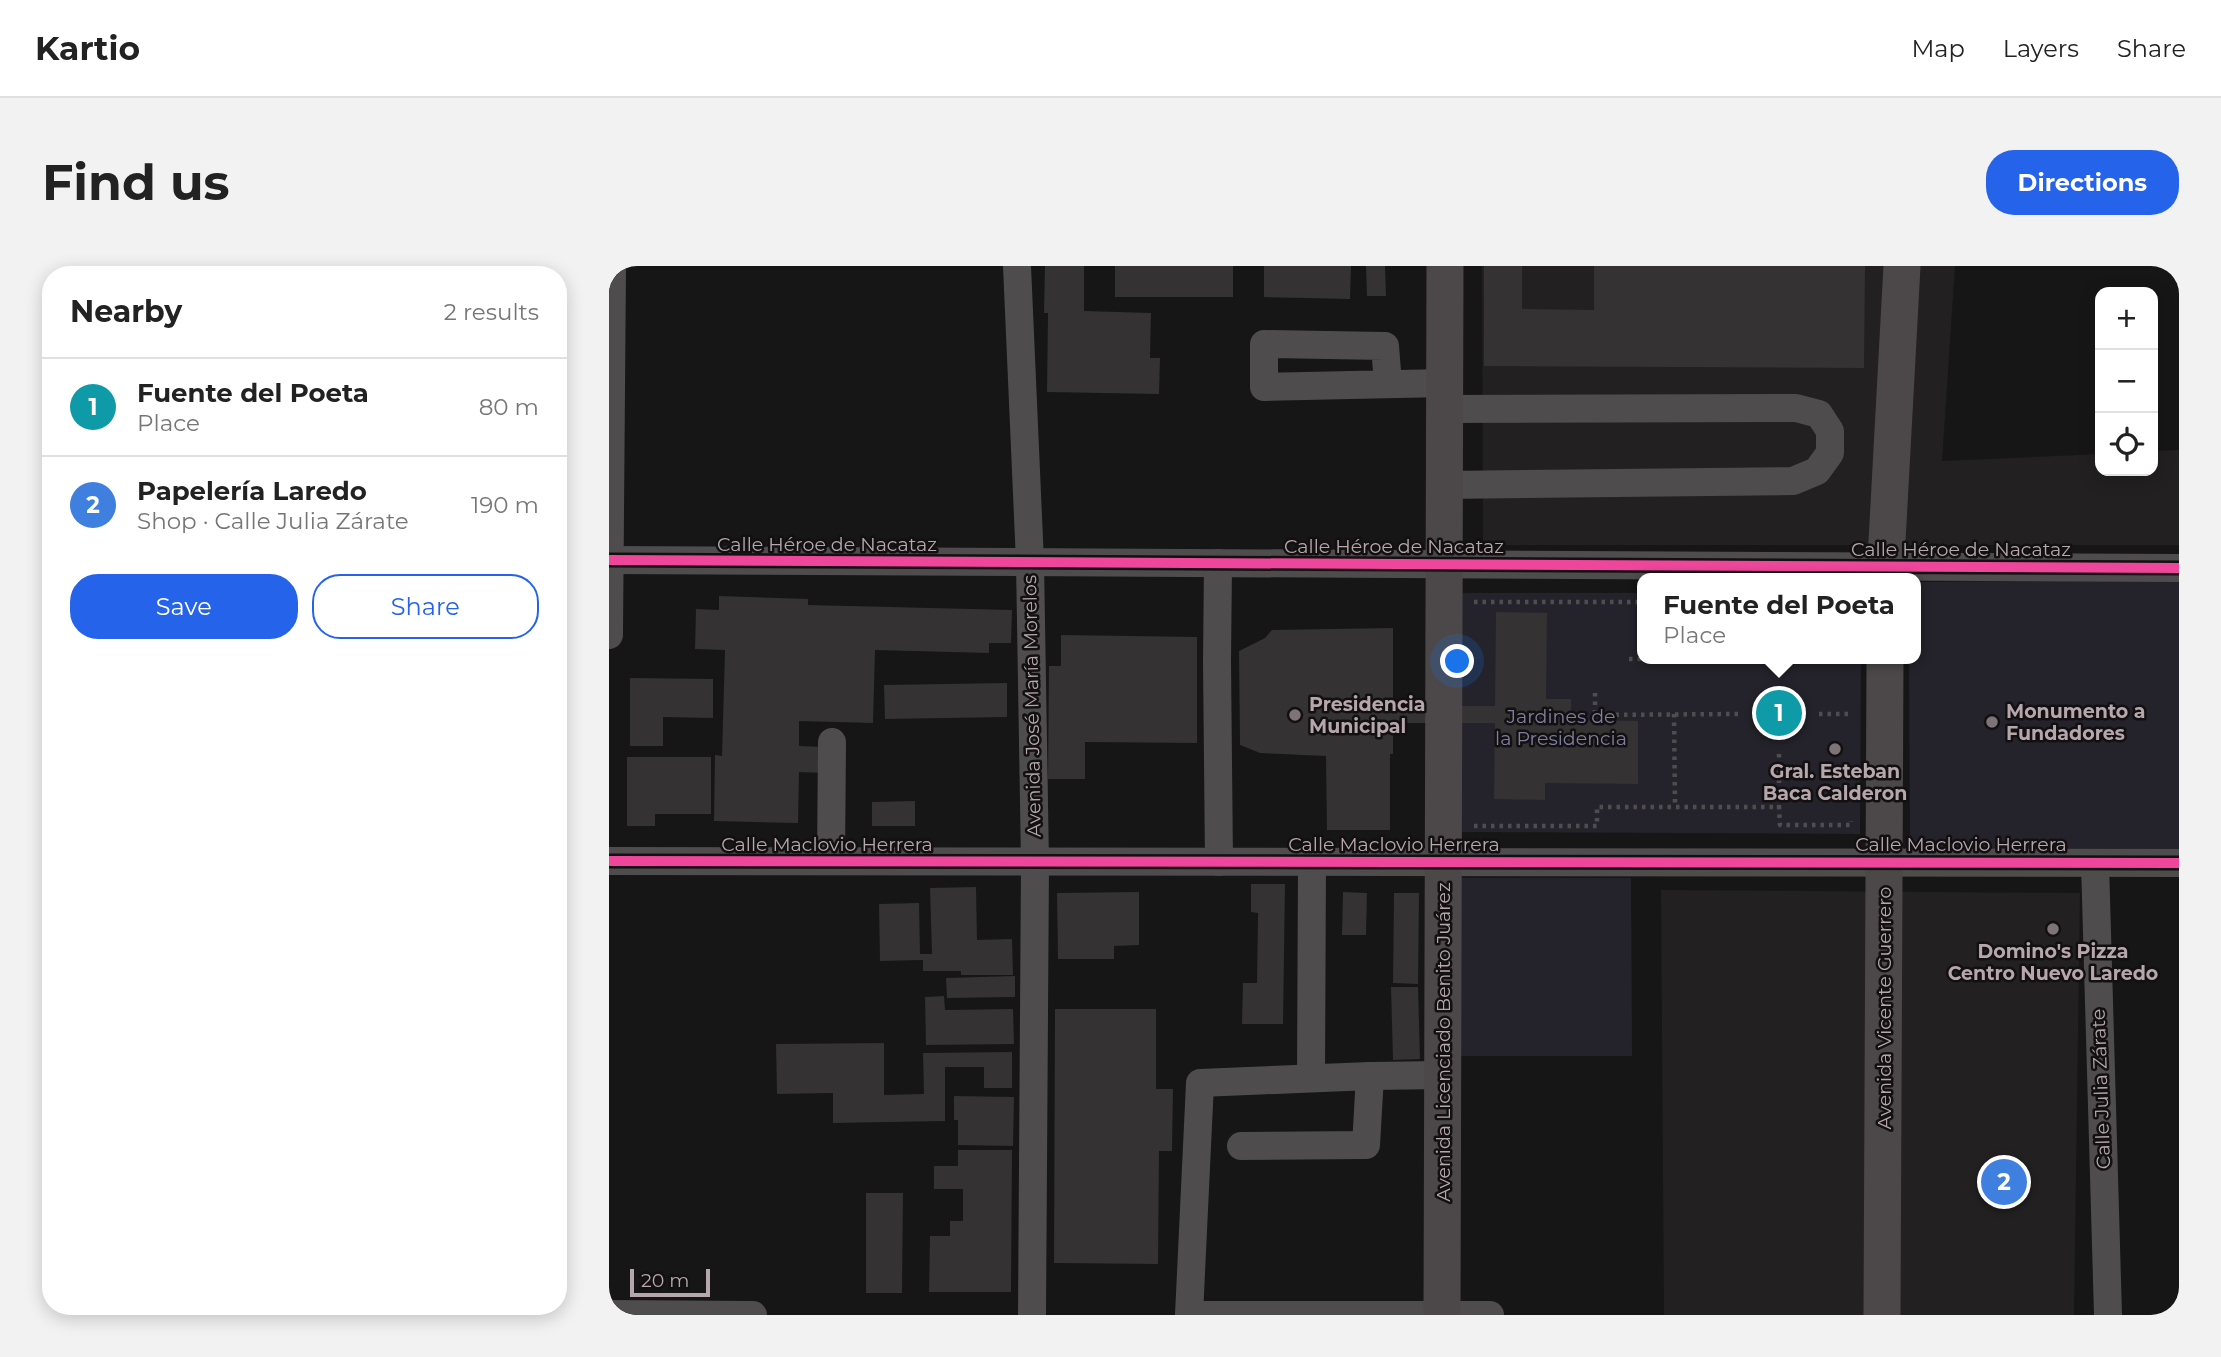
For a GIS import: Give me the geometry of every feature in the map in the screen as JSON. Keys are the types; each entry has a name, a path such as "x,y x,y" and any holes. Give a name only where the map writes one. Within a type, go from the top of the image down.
{"main road":[{"name":"Avenida Licenciado Benito Juárez","path":"1442,1315 1445,266"},
{"path":"1885,572 1902,266"},
{"name":"Avenida Vicente Guerrero","path":"1882,1315 1885,664"}],"street":[{"path":"609,635 612,266"},
{"name":"Avenida José María Morelos","path":"1017,266 1030,562 1035,863 1032,1315"},
{"path":"1388,384 1444,396 1796,408 1819,414 1830,431 1830,453 1817,471 1793,481 1444,485"},
{"name":"Calle Héroe de Nacataz","path":"610,560 1444,564 1885,572 2179,568"},
{"path":"1218,563 1219,862"},
{"path":"831,861 832,742"},
{"name":"Calle Maclovio Herrera","path":"609,861 2179,863"},
{"path":"1311,1079 1313,862"},
{"name":"Calle Julia Zárate","path":"2095,863 2108,1315"},
{"path":"1189,1315 1200,1083 1443,1075"},
{"path":"1241,1146 1366,1145 1370,1076"},
{"path":"609,1314 753,1315"},
{"path":"1195,1315 1490,1315"}],"path":[{"path":"1468,602 1637,602"},
{"path":"1629,659 1637,659"},
{"path":"1779,664 1779,674"},
{"path":"1595,693 1595,715 1738,714"},
{"path":"1674,714 1675,807"},
{"path":"1819,714 1852,714 1852,728"},
{"path":"1779,754 1780,825 1851,825 1851,811"},
{"path":"1468,826 1597,826 1597,807 1779,807"}],"shaded area":[{"path":"1482,266 1955,266 1942,461 2095,454 2095,476 2158,476 2158,451 2179,450 2179,545 1483,545"},
{"path":"1780,697 1785,703 1789,703 1794,713 1789,723 1777,727 1768,722 1764,712 1768,702"},
{"path":"1661,890 2080,893 2074,1315 1664,1315"}],"green space":[{"path":"2179,580 2179,853 1910,854 1909,664 1921,664 1921,582"},
{"name":"Jardines de la Presidencia","path":"1456,593 1637,593 1637,664 1861,664 1860,834 1456,832"},
{"path":"1459,878 1631,878 1632,1056 1459,1056"}],"building":[{"path":"1045,266 1084,266 1084,311 1151,313 1150,358 1160,358 1159,394 1047,392 1048,313 1044,313"},
{"path":"1115,266 1233,266 1233,297 1115,297"},
{"path":"1264,266 1351,266 1350,299 1264,297"},
{"path":"1366,266 1385,266 1386,296 1367,296"},
{"path":"1484,266 1522,266 1522,309 1594,310 1594,266 1865,266 1864,368 1484,366"},
{"path":"719,596 808,599 808,605 1012,610 1011,643 989,643 989,653 875,650 873,723 799,721 799,746 823,747 823,773 799,772 798,823 714,821 715,755 722,756 725,650 695,649 696,609 719,610"},
{"path":"1496,612 1547,613 1546,699 1571,699 1571,720 1638,721 1638,784 1545,783 1545,800 1494,799 1495,723 1393,723 1393,754 1390,754 1390,830 1327,830 1326,756 1260,753 1240,745 1239,651 1265,638 1272,630 1393,628 1393,706 1495,706"},
{"path":"1061,635 1197,637 1197,743 1085,742 1085,779 1048,779 1049,666 1061,666"},
{"path":"630,678 713,679 713,718 663,717 663,746 630,746"},
{"path":"1007,683 1007,717 885,719 884,685"},
{"path":"627,757 711,757 711,814 655,814 655,826 627,826"},
{"path":"915,801 915,826 872,826 872,802"},
{"path":"1251,884 1285,884 1283,1024 1242,1024 1243,983 1257,983 1258,913 1251,912"},
{"path":"976,887 977,940 1012,939 1013,975 961,975 961,971 923,971 923,960 880,961 879,904 919,903 920,954 932,954 930,888"},
{"path":"1139,892 1139,945 1114,946 1114,959 1058,959 1057,893"},
{"path":"1343,892 1367,893 1366,935 1342,935"},
{"path":"1394,893 1419,893 1418,984 1393,983"},
{"path":"1015,976 1015,997 947,998 946,978"},
{"path":"1391,987 1418,987 1420,1059 1393,1060"},
{"path":"944,996 945,1010 1013,1009 1014,1044 926,1045 925,997"},
{"path":"1055,1009 1156,1009 1156,1089 1173,1089 1172,1151 1159,1151 1158,1264 1054,1263"},
{"path":"884,1043 884,1095 924,1094 923,1053 1012,1052 1012,1088 984,1088 984,1067 945,1067 945,1121 833,1123 833,1093 777,1094 776,1044"},
{"path":"954,1096 1014,1097 1013,1146 958,1145"},
{"path":"958,1150 1012,1150 1011,1292 929,1292 930,1236 950,1236 950,1221 963,1221 963,1189 934,1189 934,1166 958,1166"},
{"path":"866,1193 903,1193 902,1293 866,1293"}],"cycle path":[{"path":"609,560 2179,568"},
{"path":"609,861 2179,863"}],"place":[{"name":"Fuente del Poeta","path":"1779,713"},
{"name":"Presidencia Municipal","path":"1295,715"},
{"name":"Monumento a Fundadores","path":"1992,722"},
{"name":"Gral. Esteban Baca Calderon","path":"1835,749"},
{"name":"Domino's Pizza Centro Nuevo Laredo","path":"2053,929"},
{"name":"Papelería Laredo","path":"2004,1182"}]}
